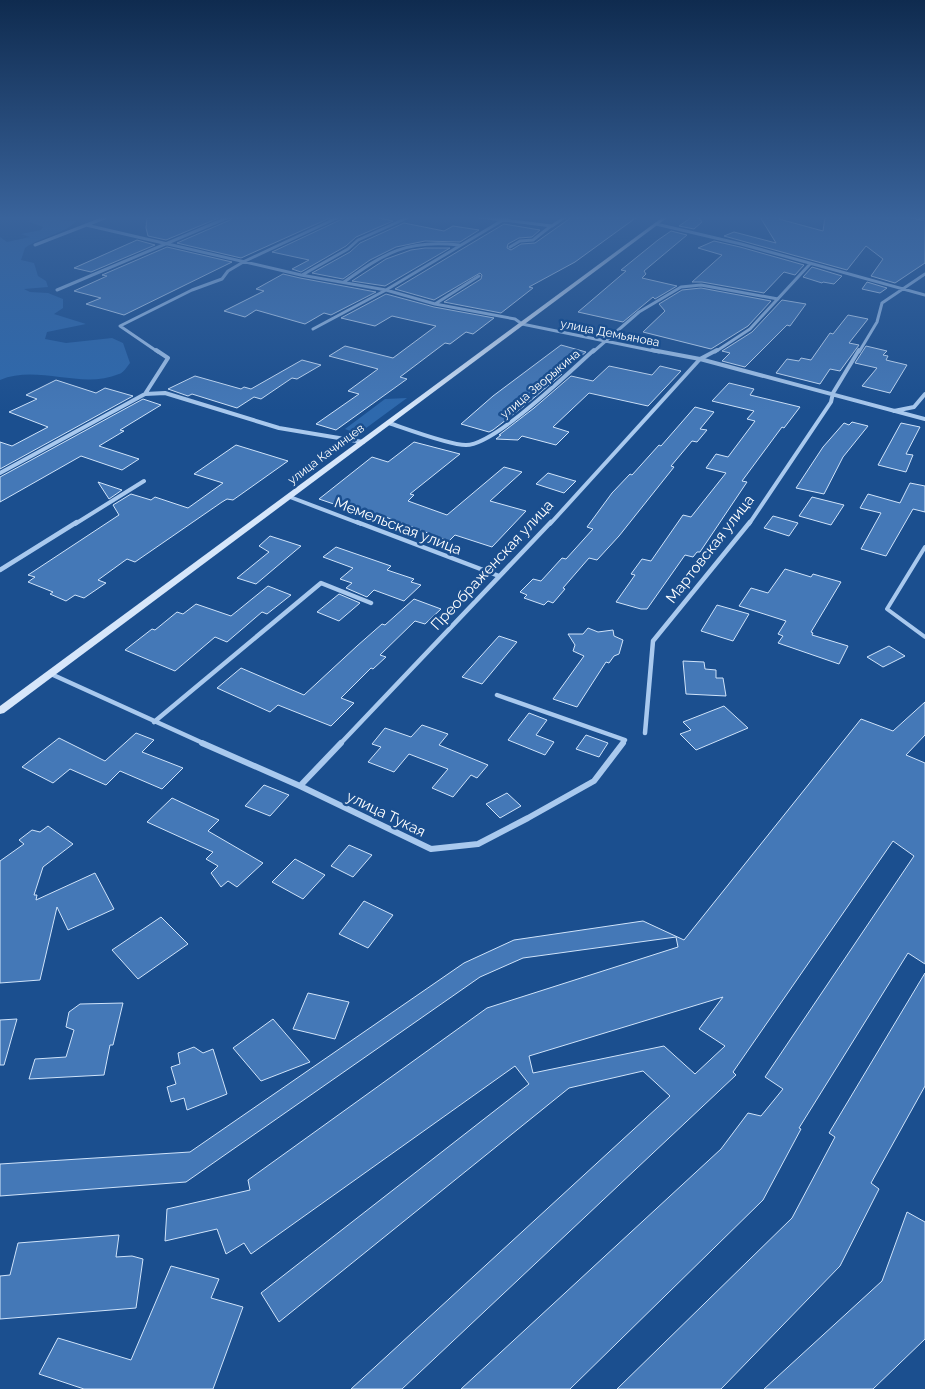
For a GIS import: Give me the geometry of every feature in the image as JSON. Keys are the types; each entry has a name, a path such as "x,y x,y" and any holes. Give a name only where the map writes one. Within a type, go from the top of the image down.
{"main road":[{"name":"улица Качинцев","path":"1,708 51,674 579,282"}],"street":[{"path":"57,290 77,282"},
{"path":"144,394 168,358 120,326 192,290 217,282"},
{"name":"улица Демьянова","path":"344,282 386,290 435,304 515,318 522,324 605,342 700,359 925,419"},
{"path":"313,329 399,282"},
{"path":"435,304 470,282"},
{"path":"700,359 724,348 750,329 794,282"},
{"path":"878,282 925,294"},
{"name":"Мартовская улица","path":"645,733 653,641 750,522 832,402 832,393 878,322 882,303 912,282"},
{"name":"улица Зворыкина","path":"389,423 461,445 471,446 483,443 639,312 682,287 701,285 778,299"},
{"name":"Преображенская улица","path":"300,786 572,499 700,359"},
{"path":"0,473 144,394 165,393 279,428 363,442"},
{"path":"891,411 914,407 925,394"},
{"path":"0,570 144,481"},
{"name":"Мемельская улица","path":"290,497 499,576"},
{"path":"154,722 320,583 371,603"},
{"name":"улица Тукая","path":"51,674 154,722 300,786 431,849 478,844 594,781 625,740 497,695"}],"lane":[{"path":"925,547 887,609 925,637"}],"shaded area":[{"path":"0,282 46,282 48,287 24,289 30,292 48,293 63,299 63,308 54,314 86,324 47,332 45,339 66,343 112,338 123,343 130,363 120,373 105,378 75,379 29,375 14,376 0,380"},
{"path":"407,398 358,434 345,429 385,399"}],"building":[{"path":"94,282 192,282 124,315 86,304 101,298 74,291"},
{"path":"269,282 321,282 376,292 331,315 324,313 305,324 256,310 245,317 224,311 264,291 256,289"},
{"path":"357,282 392,282 385,286"},
{"path":"407,282 465,282 434,300 395,289"},
{"path":"476,282 539,282 529,287 533,288 501,313 444,302"},
{"path":"613,282 659,282 677,286 655,299 653,297 623,322 578,312"},
{"path":"692,282 775,282 764,293 702,282"},
{"path":"818,282 836,282 834,284"},
{"path":"867,282 887,288 880,293 862,289"},
{"path":"701,288 771,301 748,326 711,349 643,332 665,311 659,304 682,290"},
{"path":"386,294 434,307 494,318 473,334 466,332 450,344 445,343 400,377 407,379 336,430 316,424 359,394 348,391 378,369 329,356 345,346 393,358 436,326 392,316 375,326 341,318"},
{"path":"782,300 806,304 790,326 787,325 745,367 722,361 730,353 722,351 752,332"},
{"path":"848,315 868,319 849,343 859,345 840,371 830,369 820,384 776,373 787,359 799,361 801,358 811,360 830,333 833,334"},
{"path":"561,345 586,352 559,373 562,374 529,402 493,430 489,432 461,424 493,396"},
{"path":"866,346 887,351 883,355 888,356 886,360 907,365 890,393 862,386 877,368 855,363"},
{"path":"302,360 321,365 297,379 292,378 261,399 254,397 237,408 192,394 188,396 168,389 195,376 241,389 244,387 251,389"},
{"path":"609,366 652,375 660,366 681,371 648,406 589,393 553,427 569,432 556,445 522,436 518,440 496,439 571,376 593,381"},
{"path":"56,380 96,393 105,388 133,396 0,469 0,442 12,446 48,427 9,412 37,399 26,395"},
{"path":"729,383 754,389 750,395 800,407 784,428 782,427 742,481 747,482 700,552 697,552 693,557 685,555 647,609 616,602 635,575 631,574 642,559 651,561 683,515 691,517 726,473 706,468 716,454 728,457 755,421 747,419 754,411 712,401"},
{"path":"143,399 161,405 120,430 124,431 99,446 139,459 122,470 81,456 0,502 0,477"},
{"path":"695,407 714,412 700,429 707,430 697,442 692,441 671,466 674,467 619,536 597,560 589,558 563,588 565,589 553,603 548,601 544,605 524,598 527,595 520,592 533,579 541,581 562,558 566,559 593,529 587,527 612,493 630,474 632,475 659,445 661,446"},
{"path":"852,422 868,426 843,457 824,494 796,488 823,447 844,423 849,425"},
{"path":"901,423 920,427 906,454 913,455 906,472 878,465"},
{"path":"414,442 460,454 410,494 414,495 408,501 447,515 504,467 522,472 490,501 526,511 492,547 455,535 449,541 383,516 378,519 319,499 372,457 388,462"},
{"path":"236,445 288,461 233,500 227,499 222,502 135,562 127,559 98,580 106,583 84,598 75,595 66,601 50,594 53,592 28,582 35,577 28,575 119,515 113,505 131,494 151,500 155,497 188,508 223,483 194,474"},
{"path":"548,473 576,481 564,493 536,484"},
{"path":"98,482 122,490 109,499"},
{"path":"910,483 925,486 925,512 913,509 886,556 861,549 881,513 860,508 868,494 900,503"},
{"path":"812,497 844,505 831,525 799,516"},
{"path":"773,516 798,523 789,536 764,528"},
{"path":"270,536 301,546 256,584 237,578 269,552 259,546"},
{"path":"336,547 391,566 387,570 414,579 411,582 421,585 404,601 374,590 367,597 346,588 352,583 340,579 353,568 323,557"},
{"path":"785,569 811,577 813,574 841,582 811,632 813,633 812,635 848,646 839,664 778,643 783,636 778,634 786,621 739,606 751,588 768,593"},
{"path":"268,586 291,595 267,614 262,612 227,642 215,637 175,671 125,650 152,629 155,630 177,612 183,614 196,604 231,616"},
{"path":"339,594 360,603 339,621 317,612"},
{"path":"414,599 441,609 425,624 415,621 380,655 386,657 373,669 371,668 341,698 354,703 331,726 278,705 270,712 217,688 241,668 304,695 382,624 385,625"},
{"path":"717,605 749,614 733,641 701,631"},
{"path":"588,628 598,632 613,630 614,636 623,640 619,654 614,656 609,663 606,662 577,707 553,699 584,656 573,651 575,645 568,634 583,634"},
{"path":"499,636 517,642 482,684 462,677"},
{"path":"889,646 905,656 883,667 867,657"},
{"path":"683,661 704,662 705,669 716,670 716,678 723,678 726,696 686,694"},
{"path":"925,702 925,735 906,755 925,763 925,964 908,953 799,1128 801,1129 763,1200 570,1389 461,1389 721,1149 748,1113 761,1116 783,1089 765,1077 914,856 893,841 733,1072 736,1075 402,1389 351,1389 670,1096 643,1071 569,1088 279,1322 261,1293 529,1084 515,1066 251,1254 244,1243 226,1254 217,1229 165,1241 167,1209 250,1190 248,1180 487,1008 678,947 676,937 523,958 480,977 186,1182 0,1196 0,1164 190,1152 464,963 514,940 643,921 684,940 861,719 893,731","holes":["723,997 699,1029 725,1046 695,1074 664,1046 533,1073 529,1056"]},
{"path":"724,706 748,728 696,750 680,734 691,730 683,722"},
{"path":"529,713 547,720 536,735 554,742 545,755 508,740"},
{"path":"422,725 448,734 439,745 488,765 477,778 471,775 453,797 432,788 448,769 409,754 394,772 368,762 381,747 372,744 385,728 411,737"},
{"path":"136,733 154,740 142,752 183,768 162,789 120,771 106,785 70,769 53,783 22,767 59,738 105,761"},
{"path":"586,735 608,743 599,757 576,749"},
{"path":"264,785 289,795 270,816 245,806"},
{"path":"507,793 521,806 500,818 486,804"},
{"path":"172,798 219,820 208,831 263,863 237,887 228,881 221,887 211,873 218,866 206,859 213,852 147,822"},
{"path":"48,826 73,844 43,867 34,895 37,895 36,900 95,873 114,909 68,930 57,907 40,980 0,983 0,861 24,844 19,840 32,830 40,832"},
{"path":"349,845 372,855 353,877 331,866"},
{"path":"295,859 325,875 303,899 272,882"},
{"path":"364,901 393,915 368,948 339,934"},
{"path":"161,917 188,944 138,979 112,950"},
{"path":"925,973 925,1086 871,1183 879,1189 840,1266 721,1389 617,1389 792,1218 835,1137 829,1133"},
{"path":"308,993 349,1002 335,1039 293,1029"},
{"path":"123,1003 113,1045 110,1045 104,1075 29,1079 35,1059 66,1057 74,1030 66,1027 69,1012 80,1004"},
{"path":"17,1019 4,1065 0,1065 0,1020"},
{"path":"273,1019 310,1062 261,1081 233,1048"},
{"path":"194,1047 203,1053 213,1049 227,1094 187,1110 184,1098 171,1102 167,1087 176,1084 171,1067 180,1064 178,1053"},
{"path":"907,1212 925,1222 925,1339 873,1389 764,1389 882,1281"},
{"path":"119,1235 116,1257 132,1256 143,1259 136,1308 0,1319 0,1276 10,1275 18,1243"},
{"path":"171,1266 219,1279 211,1298 243,1307 213,1389 84,1389 39,1374 58,1338 131,1360"}]}
